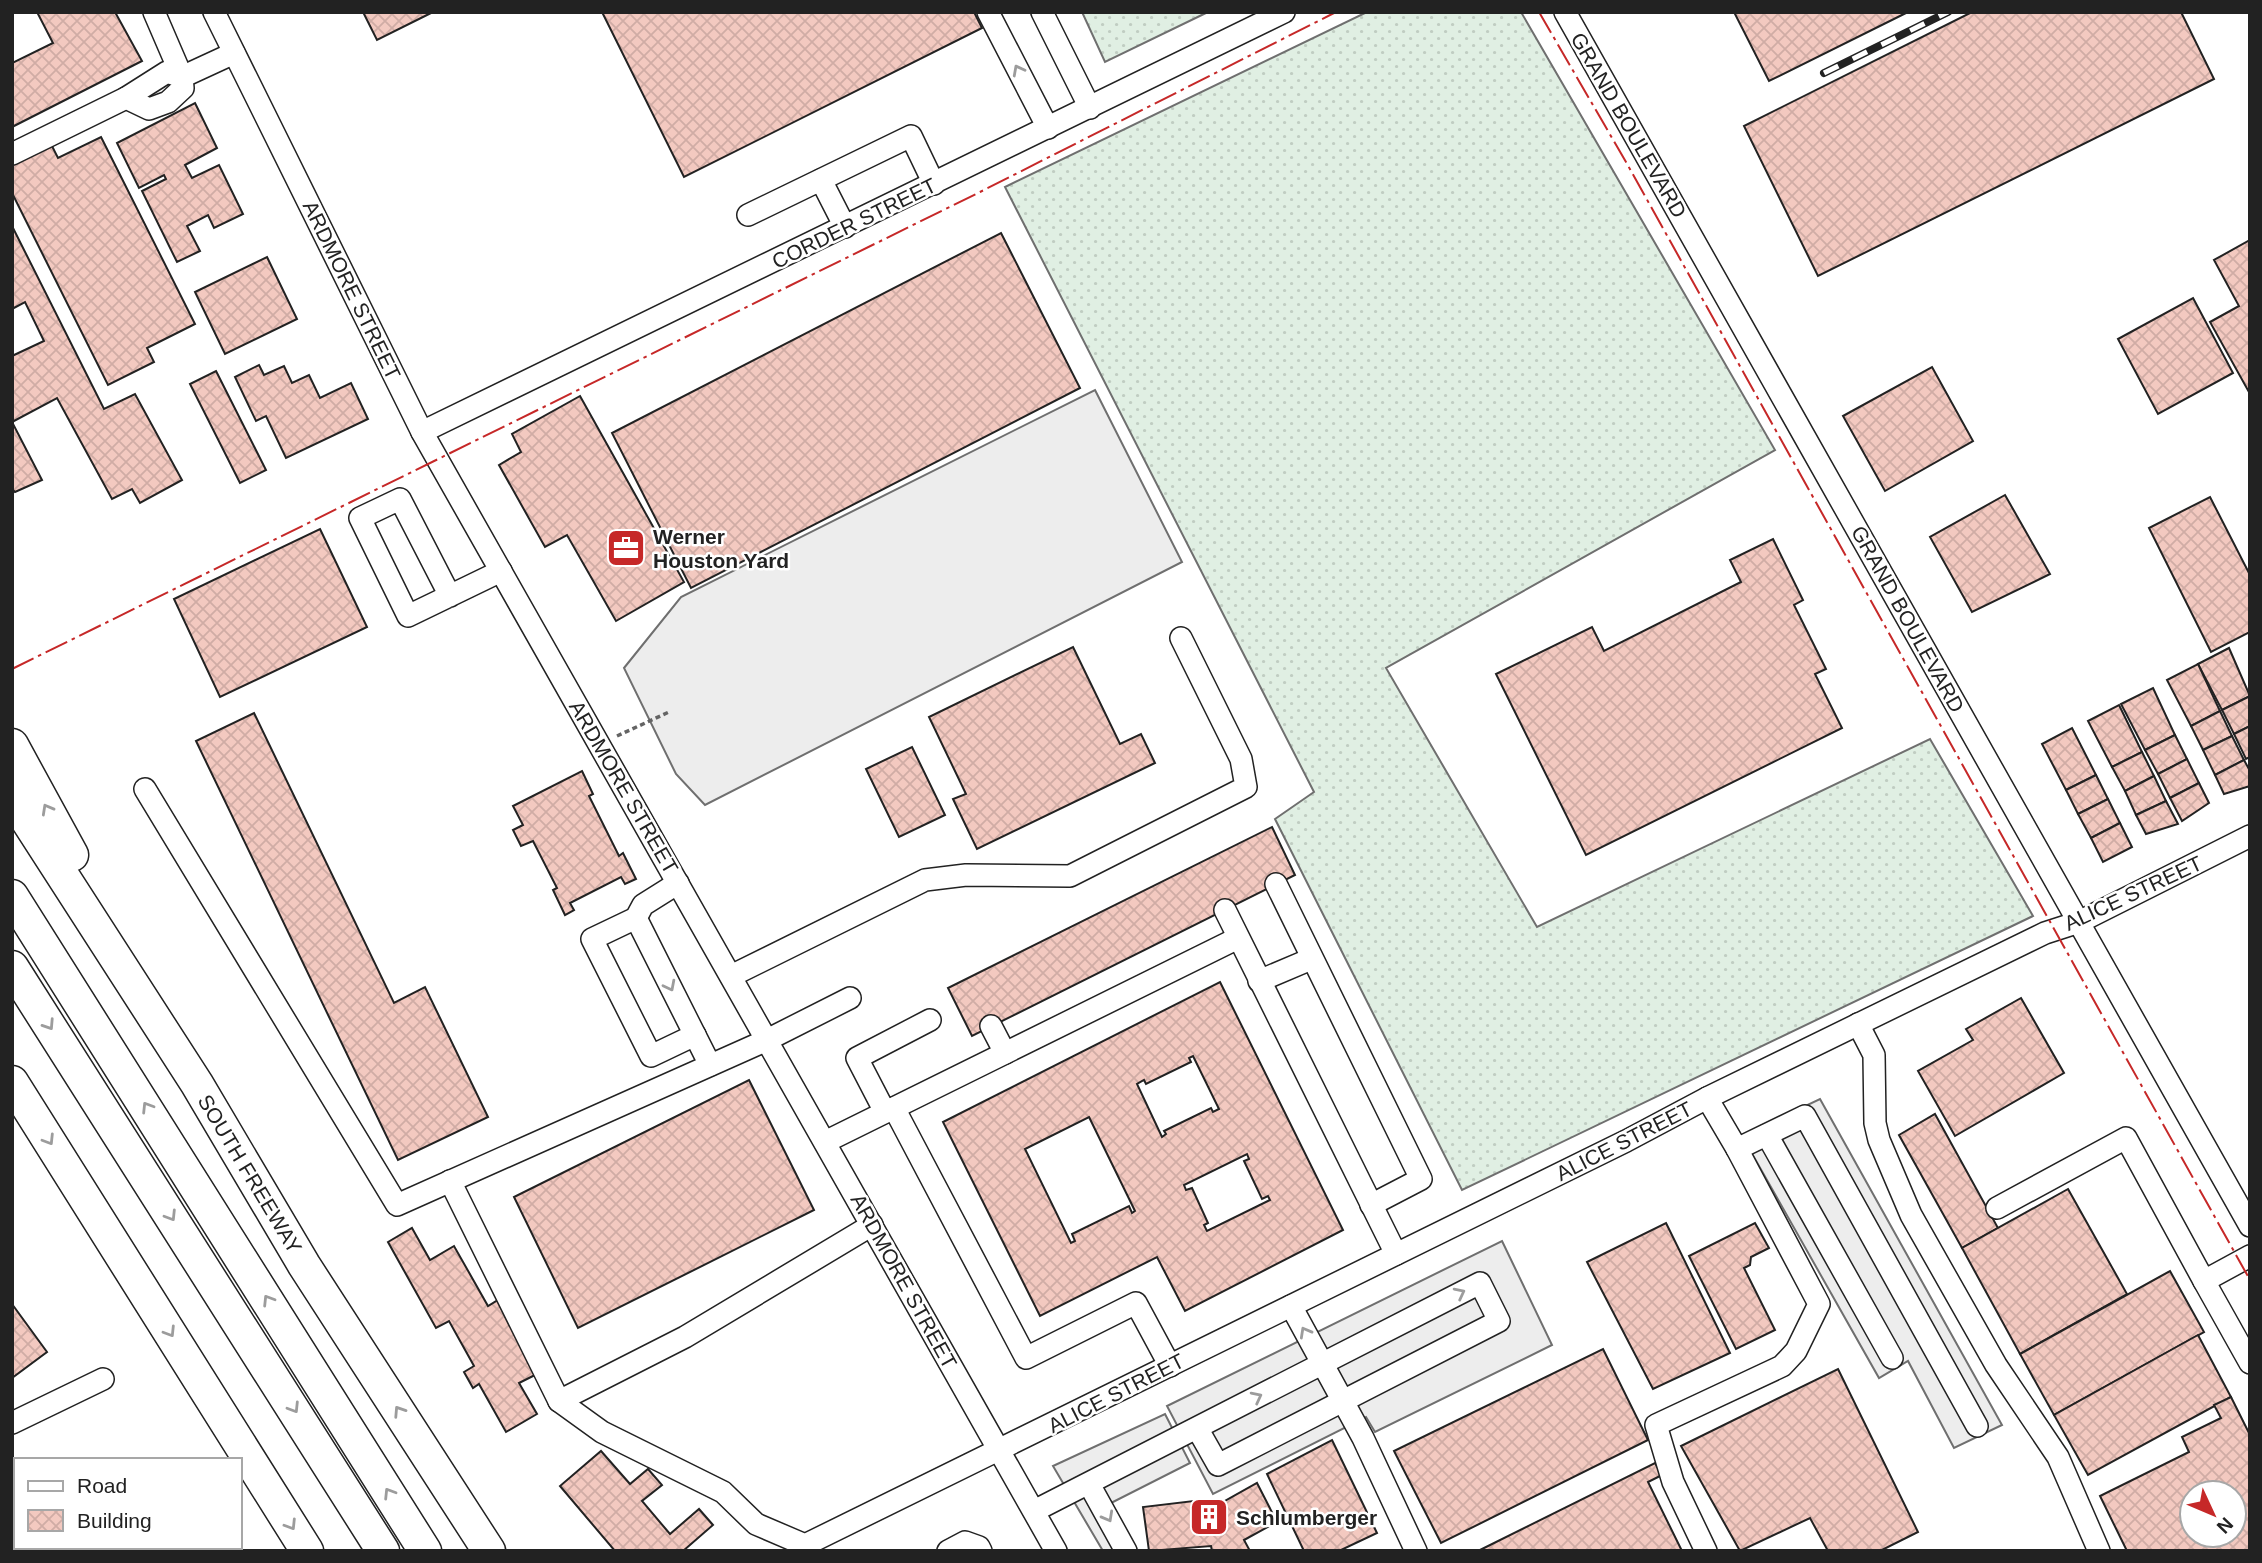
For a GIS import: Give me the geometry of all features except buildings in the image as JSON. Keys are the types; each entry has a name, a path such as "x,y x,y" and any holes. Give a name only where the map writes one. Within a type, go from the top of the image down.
{"highway":[{"path":"12,746 197,1084"},
{"name":"SOUTH FREEWAY","path":"12,797 197,1084 304,1265 489,1551"},
{"path":"12,896 425,1551"},
{"path":"12,967 383,1551"},
{"path":"12,1082 307,1551"}],"street":[{"path":"12,154 126,98 149,108 168,102 183,88 182,77 154,12"},
{"name":"ARDMORE STREET","path":"214,12 422,432 1056,1550"},
{"path":"988,12 1048,128"},
{"path":"1042,12 1090,108"},
{"name":"CORDER STREET","path":"422,432 1284,12"},
{"name":"GRAND BOULEVARD","path":"1565,12 2250,1226"},
{"path":"182,77 234,53"},
{"path":"748,215 911,136 934,184"},
{"path":"821,180 845,227"},
{"path":"450,596 400,499 360,518 408,616 450,596 501,571"},
{"path":"731,976 925,880 966,875 1070,876 1246,787 1241,759 1181,639"},
{"path":"145,789 397,1205 767,1040 850,998"},
{"name":"ALICE STREET","path":"801,1548 1707,1098 2045,933 2079,922 2250,836"},
{"path":"678,883 643,905 636,918 592,940 651,1056 695,1035"},
{"path":"1276,884 1421,1179 1371,1205"},
{"path":"1224,910 1396,1254"},
{"path":"636,918 710,1065"},
{"path":"825,1142 1238,937"},
{"path":"1259,981 1311,959"},
{"path":"930,1020 857,1058 889,1110 1026,1358 1136,1303 1170,1366"},
{"path":"1858,1024 1874,1055 1875,1123 1879,1140 1911,1215 1996,1365 2058,1457 2099,1551"},
{"path":"990,1027 1005,1053"},
{"path":"1706,1551 1673,1482 1656,1425 1782,1366 1796,1351 1819,1304 1707,1098"},
{"path":"1737,1149 1805,1116 1977,1426"},
{"path":"1767,1135 1892,1357"},
{"path":"1997,1208 2126,1138 2250,1363"},
{"path":"450,1181 559,1401 602,1432 723,1492 756,1524 801,1548"},
{"path":"559,1401 685,1337 872,1225"},
{"path":"2204,1281 2250,1256"},
{"path":"1034,1511 1480,1283 1499,1321 1218,1465 1197,1428"},
{"path":"1290,1306 1343,1400 1416,1551"},
{"path":"12,1423 103,1379"},
{"path":"1090,1484 1126,1551"},
{"path":"948,1551 965,1542 981,1551"}],"path":[{"path":"599,744 669,712"}],"green space":[{"path":"1082,12 1208,12 1105,62"},
{"path":"1367,12 1521,12 1775,450 1386,668 1537,927 1930,739 2033,916 1462,1190 1275,819 1314,792 1005,187"}],"shaded area":[{"path":"1095,390 1182,562 705,805 676,774 624,668 681,597"},
{"path":"1820,1099 2002,1425 1954,1448 1908,1361 1879,1378 1742,1136"},
{"path":"1502,1241 1552,1345 1375,1432 1366,1417 1213,1494 1167,1406"},
{"path":"1165,1414 1190,1463 1109,1504 1134,1551 1103,1551 1053,1466"}],"railway":[{"path":"1824,73 1948,12"}],"power":[{"path":"12,669 980,192 1336,12"},
{"path":"1539,12 1626,162 2250,1280"}],"place":[{"name":"Werner Houston Yard","path":"626,548"},
{"name":"Schlumberger","path":"1209,1517"}]}
